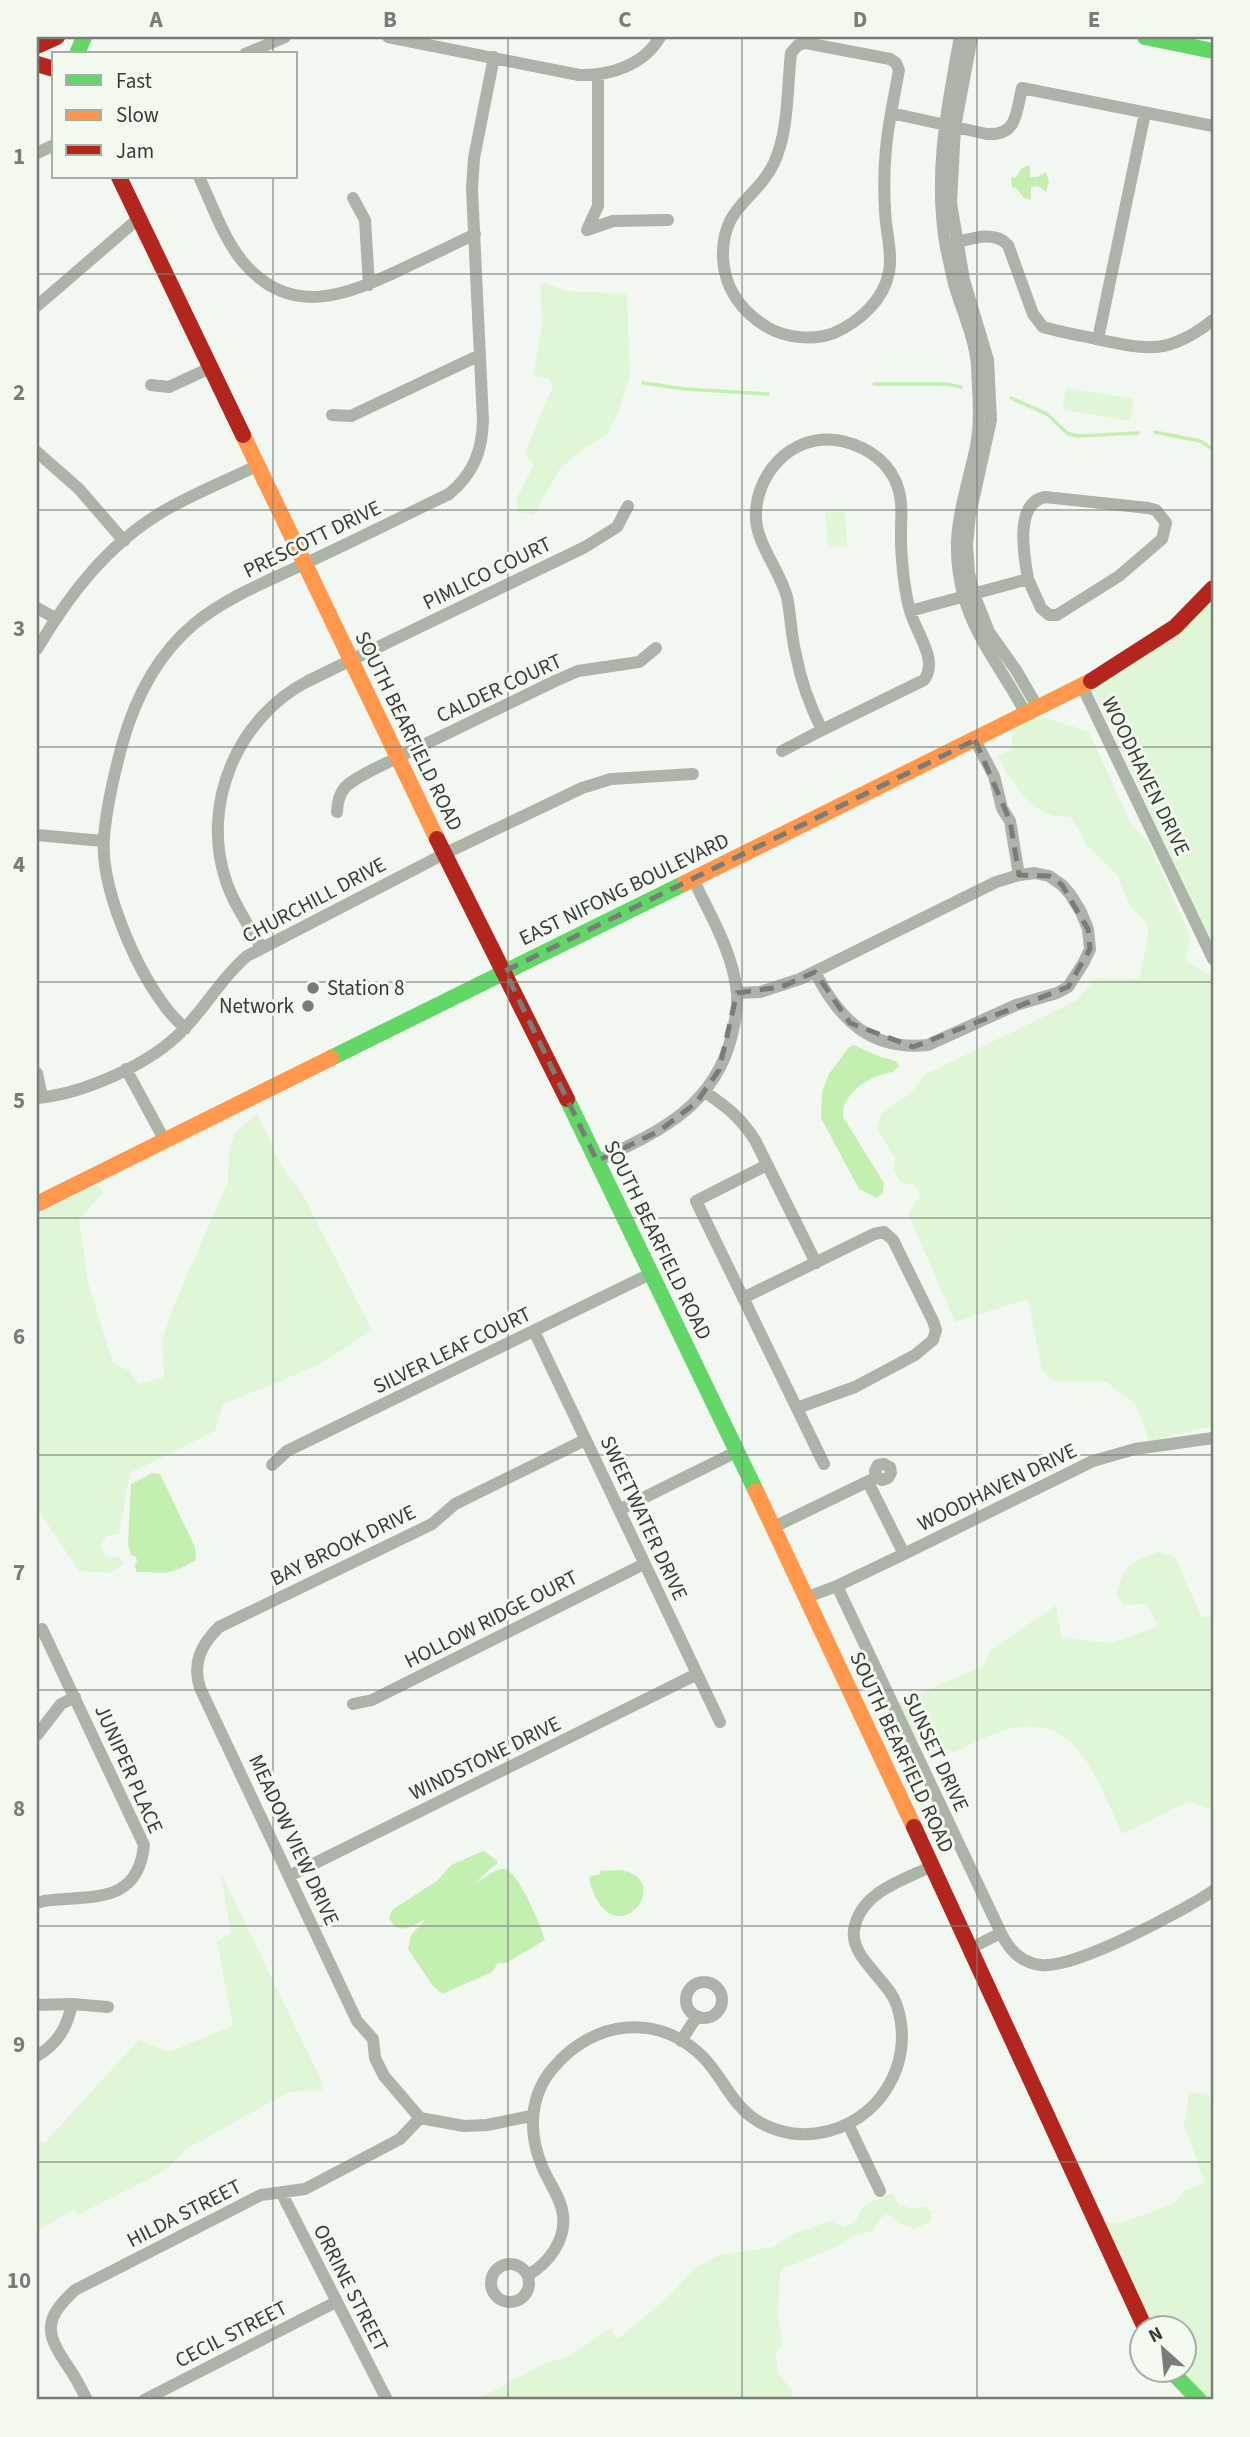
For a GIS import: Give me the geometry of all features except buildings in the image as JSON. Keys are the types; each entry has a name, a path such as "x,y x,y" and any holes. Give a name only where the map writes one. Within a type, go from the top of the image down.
{"street":[{"path":"250,52 285,37"},
{"path":"388,37 579,75 598,75 623,68 644,56 660,37"},
{"path":"960,37 961,63"},
{"path":"972,37 961,63 949,125 951,243 988,360 990,389 991,420 970,515 967,545 969,595 1001,659 1032,711"},
{"path":"1145,37 1213,51"},
{"path":"806,43 890,59 899,69 891,113 885,145 889,272 883,290 869,309 849,326 829,335 806,338 789,336 770,329 748,315 734,296 727,282 723,245 736,211 774,163 781,141 791,53 798,45 806,43"},
{"name":"PRESCOTT DRIVE","path":"185,1029 165,1008 153,989 122,926 110,889 103,841 109,800 132,712 151,674 194,624 233,597 449,494 467,477 479,456 483,438 472,189 474,158 494,58"},
{"path":"598,75 598,206 587,230 613,221 668,220"},
{"path":"891,113 997,135 1008,132 1013,124 1022,89 1213,126"},
{"path":"1098,339 1145,113"},
{"name":"SOUTH BEARFIELD ROAD","path":"119,178 444,854 505,971 652,1273 932,1866 1138,2314"},
{"path":"199,178 230,243 243,262 261,279 280,290 309,297 344,294 369,285 475,234"},
{"path":"354,198 365,220 369,285"},
{"path":"37,306 139,218"},
{"path":"951,243 1001,237 1008,245 1037,323 1051,330 1135,348 1153,347 1193,336 1213,320"},
{"path":"332,415 351,416 480,355"},
{"path":"151,385 170,387 210,368"},
{"path":"782,751 924,680 930,672 930,663 906,594 901,541 903,507 895,480 887,467 864,449 849,442 827,439 806,443 776,461 765,478 758,500 756,519 760,539 783,584 801,677 822,730"},
{"path":"37,452 79,489 124,541"},
{"path":"37,649 55,618 98,562 160,513 258,465"},
{"path":"1038,498 1148,508 1156,510 1166,523 1161,539 1119,576 1064,612 1049,615 1041,608 1028,579 1022,545 1027,509 1038,498"},
{"name":"PIMLICO COURT","path":"261,947 235,903 225,880 219,853 220,799 230,765 246,737 288,691 585,547 617,527 628,506"},
{"path":"910,611 1028,579"},
{"name":"EAST NIFONG BOULEVARD","path":"37,1204 1082,686 1175,627 1213,588"},
{"path":"37,608 55,618"},
{"name":"CALDER COURT","path":"337,812 338,798 345,785 398,757 578,671 639,662 656,648"},
{"name":"WOODHAVEN DRIVE","path":"1082,686 1213,959"},
{"path":"975,740 994,776 1002,808 1010,821 1019,875"},
{"name":"CHURCHILL DRIVE","path":"39,1097 89,1086 167,1047 185,1029 234,967 261,947 444,854 598,782 693,774"},
{"path":"37,835 103,841"},
{"path":"737,993 770,990 815,972 972,893 1019,875 1035,873 1049,876 1062,885 1070,894 1088,929 1090,948 1068,987 1016,1005 928,1045 913,1047 884,1041 850,1023 839,1012 815,972"},
{"path":"597,1161 659,1131 680,1116 705,1092 719,1070 729,1045 736,1017 737,993 723,942 693,879"},
{"path":"126,1069 165,1141"},
{"path":"37,1073 39,1097"},
{"path":"705,1092 732,1110 745,1125 816,1263"},
{"path":"767,1165 696,1201 824,1464"},
{"path":"743,1298 874,1234 884,1232 894,1240 936,1330 933,1340 915,1355 855,1387 797,1408"},
{"name":"SILVER LEAF COURT","path":"272,1465 287,1451 652,1273"},
{"name":"SWEETWATER DRIVE","path":"534,1331 720,1722"},
{"name":"WOODHAVEN DRIVE","path":"806,1598 904,1554 1093,1461 1135,1449 1213,1438"},
{"name":"BAY BROOK DRIVE","path":"199,1652 219,1627 432,1524 456,1504 585,1440"},
{"path":"619,1510 736,1452"},
{"path":"772,1528 872,1479 904,1554"},
{"name":"HOLLOW RIDGE OURT","path":"354,1703 372,1700 644,1564"},
{"name":"SUNSET DRIVE","path":"836,1586 1001,1933 1008,1947 1017,1956 1042,1965 1059,1964 1099,1950 1177,1913 1213,1891"},
{"name":"JUNIPER PLACE","path":"37,1903 115,1894 135,1879 143,1861 144,1844 42,1629"},
{"name":"MEADOW VIEW DRIVE","path":"199,1652 197,1676 200,1688 358,2021 373,2039 375,2058 384,2076 420,2118"},
{"name":"WINDSTONE DRIVE","path":"289,1876 697,1675"},
{"name":"JUNIPER PLACE","path":"37,1735 61,1704 75,1697"},
{"path":"528,2275 542,2267 555,2250 562,2230 563,2214 535,2145 531,2116 539,2092 551,2070 566,2054 585,2040 624,2026 649,2028 681,2041 704,2057 739,2106 765,2127 796,2134 819,2133 848,2124 870,2111 882,2096 896,2072 901,2046 897,2006 887,1986 859,1955 854,1943 854,1928 868,1899 932,1866"},
{"path":"969,1949 1001,1933"},
{"path":"37,2056 61,2036 72,2004"},
{"path":"37,2005 108,2007"},
{"path":"681,2041 697,2016"},
{"path":"420,2118 464,2126 487,2125 531,2116"},
{"name":"HILDA STREET","path":"87,2400 73,2373 52,2343 51,2323 60,2304 75,2290 261,2195 305,2189 354,2165 400,2139 420,2118"},
{"path":"848,2124 880,2191"},
{"name":"ORRINE STREET","path":"281,2192 387,2400"},
{"name":"CECIL STREET","path":"144,2400 336,2302"},
{"path":"1183,2384 1199,2400"}],"highlighted area":[{"path":"975,740 1010,821 1019,875 1049,876 1062,885 1088,929 1090,949 1068,987 913,1047 850,1023 815,972 781,987 737,993 719,1070 696,1103 659,1131 597,1161 505,971"}],"shaded area":[{"path":"1030,165 1030,177 1046,172 1049,182 1046,192 1038,186 1031,187 1031,200 1024,198 1015,187 1012,188 1011,177 1015,178 1022,168"},
{"path":"540,282 568,291 627,294 630,376 608,434 583,449 559,470 534,515 518,512 516,500 534,464 525,453 553,386 550,379 533,376 542,326"},
{"path":"1066,388 1134,399 1130,421 1062,409"},
{"path":"845,511 847,546 828,547 825,513"},
{"path":"1213,599 1213,946 1094,688"},
{"path":"1041,716 1089,732 1131,824 1149,843 1191,938 1185,961 1209,974 1213,980 1213,1426 1149,1441 1135,1403 1106,1382 1054,1381 1042,1371 1028,1299 955,1322 908,1213 921,1195 912,1184 901,1183 894,1171 895,1159 876,1127 882,1113 910,1094 926,1074 1076,1001 1096,978 1139,979 1149,931 1130,906 1118,876 1086,844 1071,817 1045,813 1026,799 997,756 1013,750 1012,738 1016,726"},
{"path":"854,1045 896,1061 899,1066 893,1072 876,1077 859,1087 852,1093 843,1109 843,1117 884,1183 883,1193 877,1198 859,1189 821,1118 822,1092 829,1074 849,1047"},
{"path":"257,1113 282,1167 303,1195 372,1330 319,1365 223,1404 215,1431 130,1473 119,1534 106,1536 101,1546 106,1556 120,1557 124,1564 110,1573 79,1571 37,1508 37,1214 97,1184 104,1192 79,1219 88,1283 113,1363 128,1370 139,1384 164,1377 162,1340 174,1305 228,1182 229,1148 235,1133"},
{"path":"152,1473 160,1474 195,1547 196,1560 166,1572 136,1572 136,1557 131,1555 128,1544 131,1484"},
{"path":"1158,1552 1176,1558 1201,1617 1213,1617 1213,1810 1189,1801 1122,1834 1084,1758 1072,1743 1056,1732 1037,1727 1014,1728 954,1752 915,1738 898,1703 983,1666 991,1650 1056,1605 1061,1637 1112,1643 1158,1626 1147,1604 1124,1605 1117,1595 1125,1571 1141,1558"},
{"path":"483,1851 497,1860 497,1863 474,1884 497,1870 510,1872 528,1900 545,1940 506,1963 498,1963 492,1972 442,1994 433,1986 408,1949 411,1935 426,1919 401,1929 389,1918 392,1910 438,1880 451,1865"},
{"path":"621,1870 637,1877 643,1888 642,1900 635,1910 624,1916 611,1914 599,1903 589,1879 600,1874 599,1871"},
{"path":"220,1871 321,2080 323,2090 289,2092 186,2149 166,2170 78,2215 75,2209 37,2231 37,2141 45,2142 139,2040 170,2052 233,2025 217,1942 231,1933"},
{"path":"1189,2092 1208,2094 1213,2114 1213,2400 1198,2393 1189,2384 1198,2384 1198,2314 1146,2314 1102,2222 1122,2223 1174,2203 1183,2191 1205,2182 1184,2126"},
{"path":"893,2193 899,2205 913,2209 924,2206 932,2211 930,2222 913,2229 888,2214 880,2218 873,2231 855,2235 844,2243 783,2269 780,2274 778,2317 783,2344 776,2354 778,2372 792,2392 793,2400 476,2400 544,2364 570,2356 610,2328 618,2339 668,2297 694,2269 719,2255 774,2247 791,2235 832,2220 843,2228 855,2222 864,2205"}],"waterway":[{"path":"643,383 685,389 768,394"},
{"path":"874,384 946,384 961,387"},
{"path":"1011,398 1047,414 1067,433 1078,436 1138,433"},
{"path":"1155,432 1200,441 1213,449"}],"traffic: fast":[{"path":"78,52 84,37"},
{"path":"1145,37 1213,51"},
{"path":"331,1058 685,883"},
{"path":"567,1099 756,1491"},
{"path":"1184,2384 1199,2400"}],"traffic: slow":[{"path":"243,435 437,839"},
{"path":"685,883 1091,681"},
{"path":"37,1204 331,1058"},
{"path":"756,1491 914,1827"}],"traffic: jam":[{"path":"37,46 57,37"},
{"path":"37,64 52,68"},
{"path":"119,178 243,435"},
{"path":"1091,681 1175,627 1213,588"},
{"path":"437,839 567,1099"},
{"path":"914,1827 1139,2314"}],"place":[{"name":"Station 8","path":"313,988"},
{"name":"Network","path":"308,1006"}]}
